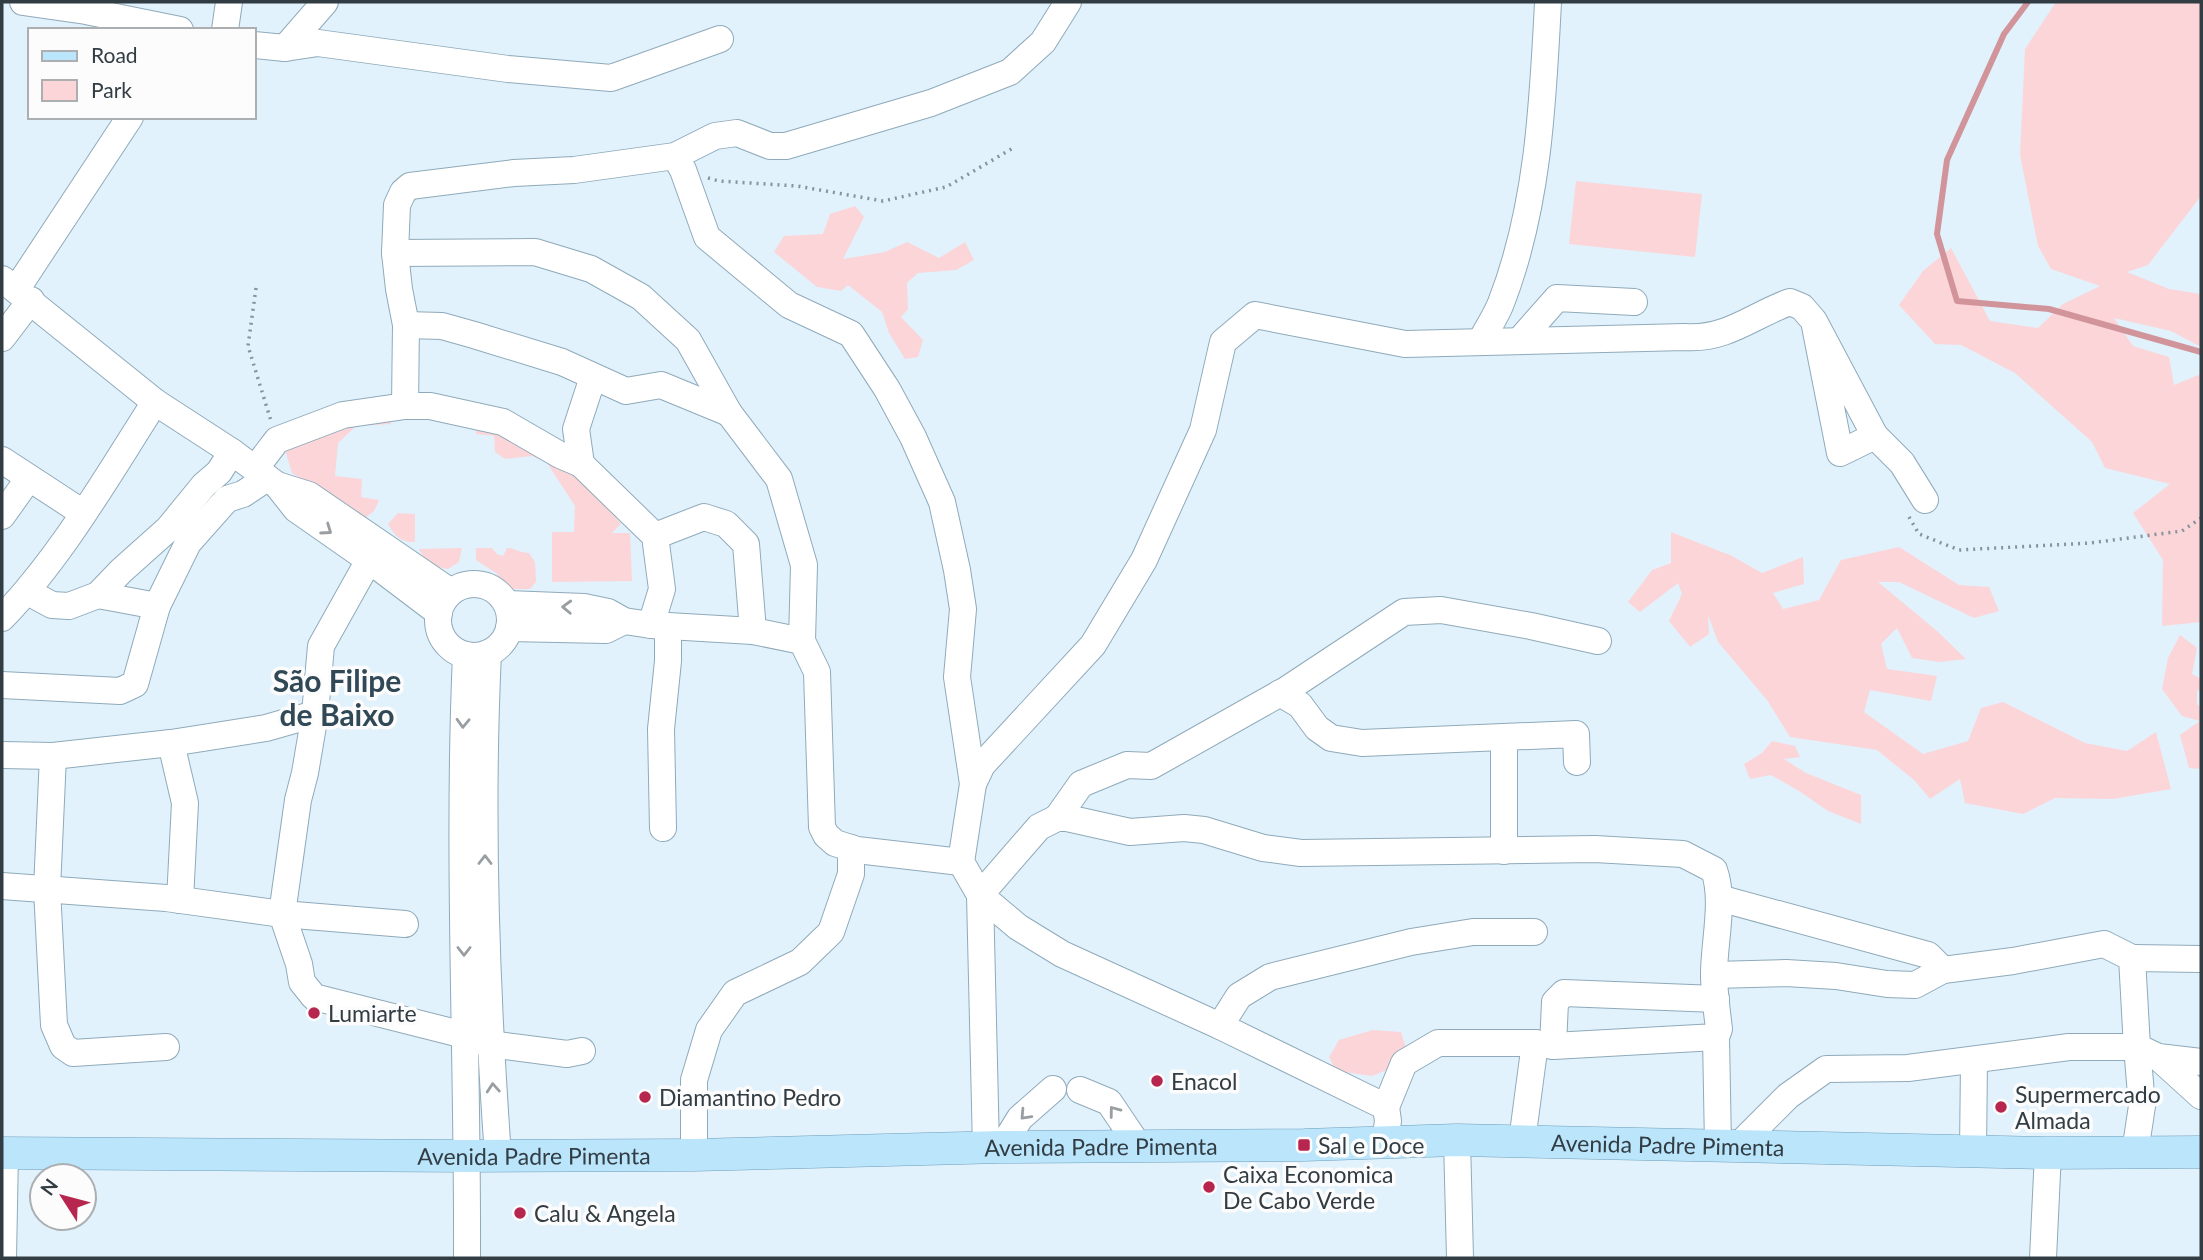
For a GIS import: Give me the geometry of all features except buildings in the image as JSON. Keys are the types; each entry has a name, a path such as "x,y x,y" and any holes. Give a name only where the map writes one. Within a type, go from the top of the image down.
{"main road":[{"name":"Avenida Padre Pimenta","path":"4,1153 694,1155 994,1147 1304,1145 1457,1140 1973,1152 2201,1152"}],"street":[{"path":"23,2 86,6 168,28"},
{"path":"225,28 229,2"},
{"path":"285,48 325,2"},
{"path":"405,406 407,325 395,253 397,205 403,192 410,186 514,173 679,163 715,136 737,133 770,146 786,146 931,103 1010,72 1043,41 1068,2"},
{"path":"1480,341 1500,305 1524,230 1542,117 1548,2"},
{"path":"256,45 285,48 318,43 508,69 611,78 720,39"},
{"path":"2,338 16,290 129,119"},
{"path":"679,163 707,237 789,305 851,334 887,389 913,437 942,502 963,609 957,677 972,784 961,862 980,895 1017,927 1062,954 1220,1026 1386,1107"},
{"path":"395,253 535,252 591,269 641,297 688,340 729,413 779,479 804,565 802,641 817,672 822,827 826,835 835,843 851,848 961,862"},
{"path":"16,290 155,402 266,477 296,509 369,560 445,603"},
{"path":"1520,340 1557,298 1634,302"},
{"path":"972,784 982,765 1093,645 1144,560 1203,430 1223,342 1255,315 1405,344 1703,338 1740,327 1773,308 1790,302 1802,307 1814,321 1875,436 1902,463 1925,500"},
{"path":"1814,321 1840,453 1875,436"},
{"path":"407,325 442,326 474,335 562,362 626,391 661,385 729,413"},
{"path":"581,464 576,429 593,377"},
{"path":"2,618 27,592 83,513 155,402"},
{"path":"2,685 120,691 135,684 157,606 188,543 227,499 243,494 266,477 277,440 343,415 430,405 503,422 581,464 655,536 662,589 659,626 668,661 661,729 663,828"},
{"path":"539,442 576,429"},
{"path":"27,592 52,605 69,606 98,595 168,529 204,485 219,472 232,453"},
{"path":"2,460 83,513"},
{"path":"266,477 309,495 445,603"},
{"path":"2,516 29,478"},
{"path":"655,536 704,517 726,524 746,544 752,631"},
{"path":"369,560 321,646 315,714 298,800 282,914 299,964 302,982 314,997 490,1044 567,1054 582,1051"},
{"path":"470,584 492,588 500,595 508,616 506,638 498,647 477,654 447,644 439,624 445,603 470,584"},
{"path":"98,595 157,606"},
{"path":"1057,818 1082,784 1127,765 1151,765 1294,692 1404,612 1441,610 1598,641"},
{"path":"508,616 606,630 624,621 659,626 752,631 802,641"},
{"path":"477,654 463,725 464,1035 483,1156"},
{"path":"467,1258 483,1156 490,1044 485,892 486,701 477,654"},
{"path":"1294,692 1317,728 1331,738 1362,743 1576,734 1577,762"},
{"path":"2,755 52,756 171,743 266,727 315,714"},
{"path":"1504,737 1504,851"},
{"path":"171,743 185,803 180,900"},
{"path":"52,756 47,889 54,1025 63,1045 73,1053 166,1047"},
{"path":"994,1147 980,895 1039,827 1057,818 1130,832 1184,828 1204,830 1264,848 1301,853 1595,849 1683,854 1714,870 1718,880 1715,987 1719,1029 1716,1037 1728,1146"},
{"path":"694,1155 694,1080 709,1030 735,993 800,962 831,932 850,874 851,848"},
{"path":"2,886 180,900 282,914 405,924"},
{"path":"1719,898 1928,954 1943,970"},
{"path":"1220,1026 1239,996 1270,977 1411,942 1473,932 1534,932"},
{"path":"1522,1141 1555,1002 1564,993 1715,987 1798,974 1915,985 1943,970 2014,961 2104,944 2132,958 2201,959"},
{"path":"2132,958 2148,1052 2136,1152"},
{"path":"1385,1142 1388,1121 1386,1107 1404,1063 1438,1043 1544,1044 1716,1037"},
{"path":"1728,1146 1788,1096 1826,1069 1908,1068 2068,1047 2148,1052 2201,1062"},
{"path":"2148,1052 2201,1096"},
{"path":"1973,1152 1974,1060"},
{"path":"994,1147 1020,1118 1053,1089"},
{"path":"1080,1090 1109,1102 1138,1145"},
{"path":"1457,1140 1460,1258"},
{"path":"3,1258 4,1153"},
{"path":"2043,1258 2048,1153"}],"path":[{"path":"679,163 719,181 797,186 883,201 946,187 1015,147"},
{"path":"256,288 248,346 277,440"},
{"path":"1925,500 1905,511 1919,534 1959,550 2090,543 2182,531 2201,518"}],"green space":[{"path":"2056,2 2201,2 2201,196 2148,265 2127,272 2169,289 2201,294 2201,347 2171,331 2114,318 2133,346 2169,357 2174,385 2201,374 2201,622 2162,626 2163,560 2133,513 2170,484 2105,468 2092,442 2015,373 1961,345 1935,344 1899,305 1923,271 1951,248 1990,321 2038,328 2063,304 2100,286 2051,269 2038,246 2020,155 2025,49"},
{"path":"1576,181 1702,194 1695,257 1569,244"},
{"path":"855,206 864,217 843,259 885,252 907,242 939,258 965,242 974,260 956,270 918,273 907,283 908,309 901,317 923,340 918,357 905,359 889,333 882,312 848,285 841,291 817,287 774,252 784,236 823,234 830,214"},
{"path":"391,415 391,424 356,426 338,443 335,476 362,479 361,497 379,500 374,511 364,519 292,473 285,450 289,443"},
{"path":"477,423 534,445 593,490 621,524 612,533 630,533 632,581 552,582 552,532 574,532 575,506 547,463 532,456 505,459 495,452 494,436 476,434"},
{"path":"398,513 415,514 415,542 402,540 390,528 388,524"},
{"path":"1671,532 1732,556 1762,573 1803,557 1804,584 1773,593 1783,609 1819,600 1841,560 1899,547 1959,585 1989,587 1999,611 1974,618 1899,582 1878,582 1966,659 1940,662 1912,658 1897,628 1881,644 1887,669 1937,676 1931,701 1870,690 1864,712 1923,754 1968,741 1981,708 2003,702 2085,743 2127,751 2156,732 2171,789 2113,799 2055,798 2023,814 1965,803 1960,779 1930,799 1914,780 1877,750 1790,737 1767,700 1718,642 1708,615 1709,634 1690,647 1669,621 1682,594 1678,583 1640,612 1628,602 1652,570 1671,563"},
{"path":"462,548 459,562 448,569 430,564 419,549"},
{"path":"476,548 492,548 503,556 507,548 529,553 535,562 536,582 530,589 511,589 496,573 476,560"},
{"path":"2180,635 2197,648 2192,674 2201,679 2201,691 2197,690 2197,704 2201,708 2201,769 2189,768 2180,735 2200,721 2182,716 2162,689 2168,658"},
{"path":"1772,741 1795,746 1800,757 1784,759 1806,773 1861,795 1861,824 1828,811 1771,775 1750,779 1744,764 1762,753"},
{"path":"1373,1030 1401,1032 1406,1048 1394,1067 1372,1076 1336,1071 1329,1057 1339,1040"}],"waterway":[{"path":"2028,2 2004,34 1947,160 1937,234 1957,301 2049,309 2201,352"}],"place":[{"name":"Lumiarte","path":"314,1013"},
{"name":"Enacol","path":"1157,1081"},
{"name":"Diamantino Pedro","path":"645,1097"},
{"name":"Supermercado Almada","path":"2001,1107"},
{"name":"Sal e Doce","path":"1304,1145"},
{"name":"Caixa Economica De Cabo Verde","path":"1209,1187"},
{"name":"Calu & Angela","path":"520,1213"}],"district":[{"name":"São Filipe de Baixo","path":"337,697"}]}
